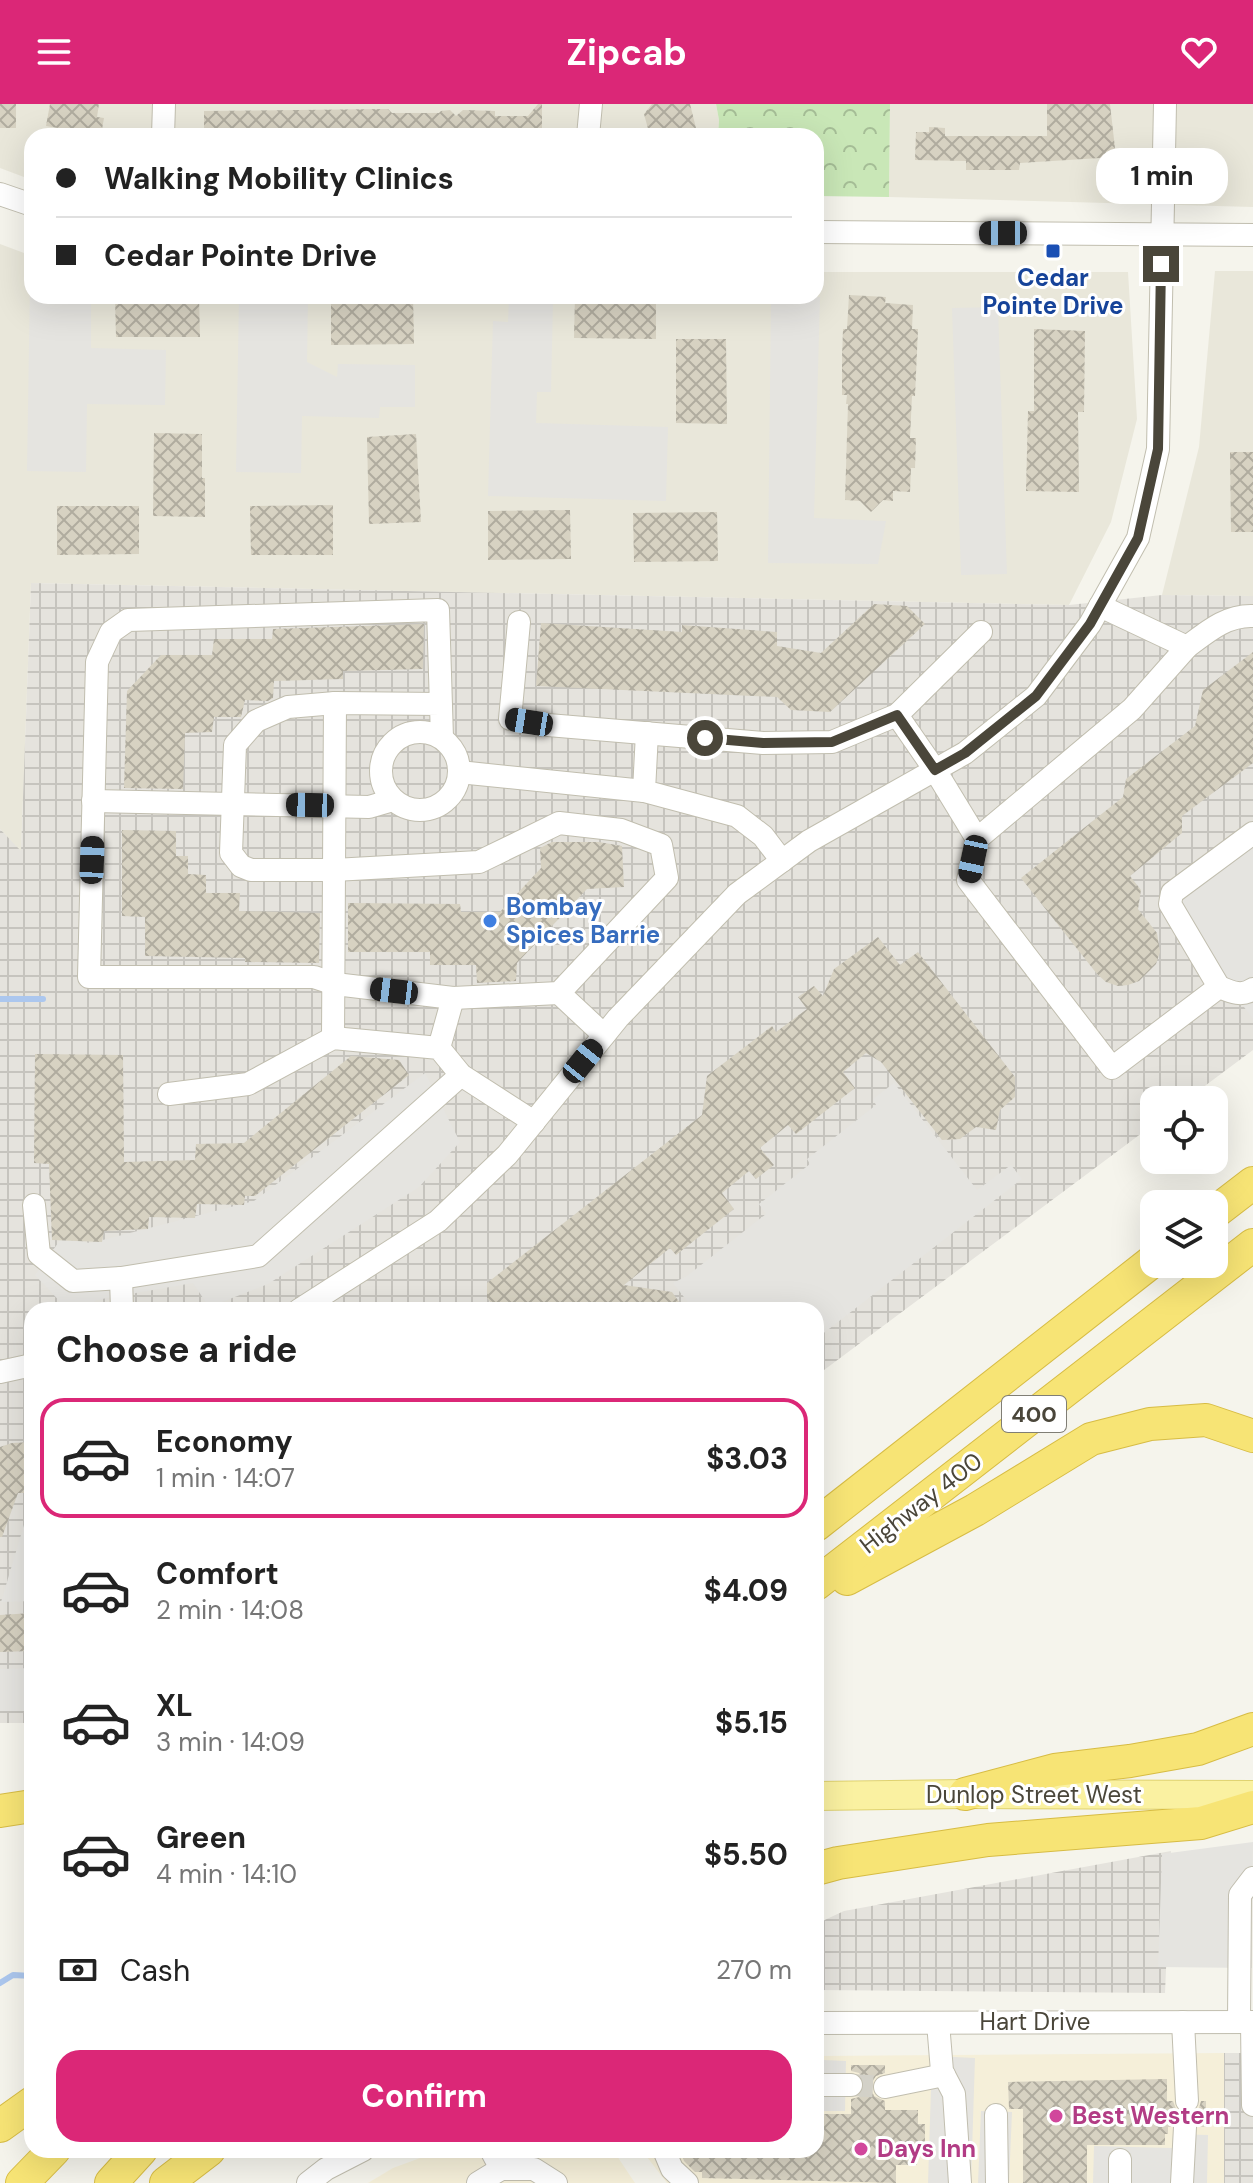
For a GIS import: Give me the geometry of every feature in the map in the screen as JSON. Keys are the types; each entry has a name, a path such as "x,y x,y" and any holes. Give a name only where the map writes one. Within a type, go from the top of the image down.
{"highway":[{"path":"1228,1202 1253,1183"},
{"name":"Highway 400","path":"824,1578 1253,1245"},
{"name":"Highway 400","path":"824,1519 1140,1271"},
{"path":"824,1592 975,1510 1091,1439 1150,1424 1206,1420 1253,1436"},
{"path":"965,1794 1055,1770 1198,1749 1253,1729"},
{"path":"0,1811 24,1807"},
{"path":"824,1867 988,1840 1201,1823 1253,1807"},
{"path":"0,2126 24,2109"},
{"path":"22,2183 46,2158"},
{"path":"111,2183 134,2158"},
{"path":"166,2183 199,2158"}],"main road":[{"path":"0,1795 24,1796"},
{"name":"Dunlop Street West","path":"824,1796 1253,1795"}],"street":[{"path":"163,128 164,104"},
{"path":"589,128 591,104"},
{"path":"311,1302 438,1221 507,1155 618,1018 737,894 809,841 965,753 1036,696 1090,624 1138,538 1158,449 1165,104"},
{"path":"0,194 24,202"},
{"path":"824,232 1253,235"},
{"path":"1100,606 1187,647"},
{"path":"441,704 335,703 288,707 256,721 235,745 231,853 241,866 251,870 334,870 479,862 559,823 621,830 661,845 667,878 559,993 453,998 335,984 314,977 89,977 97,662 111,632 128,620 438,610 441,704 442,738"},
{"path":"1219,987 1112,1068 968,880 977,839 1132,709 1187,647 1217,624 1242,615 1253,616"},
{"path":"519,622 510,719 763,743 832,742 897,715 981,632"},
{"path":"333,1038 335,703"},
{"path":"897,715 977,839"},
{"path":"430,733 442,738 451,748 459,772 457,784 441,804 416,810 393,800 385,790 381,765 385,752 393,742 404,735 430,733"},
{"path":"644,791 647,733"},
{"path":"459,772 644,791 737,816 763,836 782,861"},
{"path":"93,801 369,807 393,800"},
{"path":"1253,833 1172,893 1170,904 1219,987 1235,993 1247,993 1253,989"},
{"path":"559,993 604,1035"},
{"path":"439,1048 453,998"},
{"path":"169,1094 248,1084 333,1038 439,1048 461,1075 534,1122"},
{"path":"34,1205 39,1254 73,1281 121,1278 258,1256 461,1075"},
{"path":"121,1278 122,1302"},
{"path":"0,1372 24,1367"},
{"path":"1253,1878 1240,1895 1253,2105"},
{"path":"1183,2022 1187,2101"},
{"name":"Hart Drive","path":"824,2023 1248,2022"},
{"path":"938,2023 944,2075 954,2094 960,2183"},
{"path":"885,2087 944,2075"},
{"path":"824,2085 851,2085"},
{"path":"996,2115 997,2183"},
{"path":"1182,2183 1185,2127"},
{"path":"308,2183 347,2158"},
{"path":"667,2158 672,2169 687,2183"},
{"path":"478,2183 496,2160 534,2169 556,2183"},
{"path":"1120,2160 1120,2183"}],"shaded area":[{"path":"0,104 716,104 719,120 718,128 24,128 24,177 0,168"},
{"path":"890,104 1253,104 1253,207 889,197"},
{"path":"0,244 24,253 24,304 824,304 824,272 1128,272 1137,419 1111,522 1069,605 31,583 21,852 0,829"},
{"path":"1215,271 1253,271 1253,596 1162,595 1199,447"},
{"path":"30,304 91,304 91,348 166,350 165,405 87,404 86,472 27,471"},
{"path":"239,304 308,304 307,362 337,377 338,364 415,365 415,407 380,407 379,418 302,416 301,473 236,472"},
{"path":"509,304 553,304 551,392 537,392 536,423 668,427 666,501 488,496 493,321 508,322"},
{"path":"771,304 820,304 814,518 886,521 878,564 768,563"},
{"path":"998,307 1007,574 961,575 952,308"},
{"path":"31,583 1069,605 1162,595 1253,596 1253,1050 1205,1086 1140,1086 1140,1134 824,1370 824,1302 24,1302 24,1723 0,1723 0,829 21,851"},
{"path":"1253,842 1253,1018 1252,1018 1171,906"},
{"path":"425,1073 460,1142 419,1187 268,1284 222,1302 206,1302 193,1283 94,1302 60,1302 35,1275 61,1239 91,1243 254,1201"},
{"path":"894,1083 977,1190 1011,1165 1022,1179 824,1333 824,1302 688,1302 673,1283 687,1276 766,1214 759,1204 810,1164 807,1159 876,1105 873,1099"},
{"path":"24,1525 24,1601 1,1602"},
{"path":"24,1668 24,1711 0,1711 0,1669"},
{"path":"1253,1842 1252,1968 1158,1967 1162,1854"},
{"path":"1171,1851 1165,1993 824,1990 824,1920 844,1911"},
{"path":"1224,2053 1224,2183 667,2183 648,2158 824,2158 824,2056"},
{"path":"1224,2053 1253,2053 1253,2183 1224,2183"},
{"path":"932,2056 975,2058 971,2183 928,2183"},
{"path":"824,2060 846,2061 845,2111 824,2111"},
{"path":"981,2111 1012,2112 1009,2183 978,2183"},
{"path":"1173,2134 1208,2135 1207,2183 1093,2183 1094,2146 1172,2148"},
{"path":"420,2158 618,2158 635,2183 368,2183 393,2168"}],"green space":[{"path":"716,104 890,104 889,197 824,196 824,128 718,128"}],"building":[{"path":"0,104 16,104 16,128 0,128"},
{"path":"50,104 99,104 97,117 104,118 102,128 46,126"},
{"path":"538,104 542,104 542,128 204,128 204,111 388,109 392,113 439,113 450,110 456,116 463,110 495,111 495,116 528,116"},
{"path":"652,104 690,104 696,128 648,128 644,114"},
{"path":"1047,104 1110,104 1116,157 1020,163 1019,170 966,170 966,161 915,160 916,132 929,132 929,127 945,128 945,136 1047,136"},
{"path":"849,295 886,297 885,303 913,305 912,329 918,329 910,438 916,438 915,468 911,468 910,492 893,491 893,501 883,500 871,512 860,501 845,500 848,404 847,395 842,395 842,357"},
{"path":"115,304 199,304 200,337 116,337"},
{"path":"331,304 413,304 414,344 331,345"},
{"path":"575,304 656,304 656,339 574,338"},
{"path":"1034,329 1085,331 1084,412 1078,412 1079,492 1026,491 1028,411 1034,411"},
{"path":"676,339 726,339 727,424 676,423"},
{"path":"154,433 202,434 205,517 153,516"},
{"path":"416,434 421,522 369,524 367,437"},
{"path":"1230,452 1253,452 1253,532 1231,532"},
{"path":"333,505 333,555 251,555 250,506"},
{"path":"57,506 139,506 139,554 57,555"},
{"path":"570,510 571,559 488,560 488,511"},
{"path":"717,512 718,561 634,562 633,513"},
{"path":"874,604 907,606 925,624 830,712 791,710 777,697 536,686 541,623 682,632 682,625 777,632 777,646 821,653"},
{"path":"424,624 423,669 343,671 343,679 274,681 273,698 268,701 245,700 241,717 214,717 212,732 185,733 183,789 124,788 127,691 161,655 212,655 214,639 272,639 273,629"},
{"path":"1253,652 1253,763 1182,816 1182,833 1130,876 1141,890 1138,909 1157,933 1160,952 1156,964 1139,981 1118,986 1106,982 1021,878 1123,797 1126,779 1195,726 1203,690"},
{"path":"122,830 176,831 176,856 188,856 188,874 206,875 206,893 240,893 239,911 320,913 319,963 145,956 145,917 122,916"},
{"path":"552,842 599,842 622,846 624,887 587,889 517,963 516,981 477,983 476,965 430,965 430,952 348,952 348,903 460,904 461,912 500,912 541,868 540,848"},
{"path":"878,937 900,965 918,952 1015,1077 1015,1097 1000,1110 996,1130 976,1127 960,1139 942,1140 881,1062 866,1053 843,1072 855,1088 796,1134 788,1125 760,1148 774,1165 756,1179 749,1171 722,1193 734,1209 676,1255 670,1248 624,1285 672,1292 679,1302 490,1302 487,1283 702,1115 707,1076 772,1026 776,1032 807,1009 798,997 814,986 823,996 834,969"},
{"path":"35,1054 123,1055 124,1162 195,1160 196,1144 244,1143 351,1056 399,1060 409,1075 255,1196 245,1196 244,1205 197,1204 195,1218 149,1217 148,1229 104,1231 102,1242 52,1240 49,1164 34,1163"},
{"path":"24,1442 24,1493 18,1493 0,1537 0,1447"},
{"path":"24,1614 24,1651 0,1652 0,1615"},
{"path":"851,2065 885,2065 885,2073 876,2076 872,2082 874,2096 885,2101 885,2110 918,2110 918,2124 925,2124 925,2145 917,2145 917,2165 896,2165 896,2183 702,2178 702,2172 695,2172 684,2161 683,2158 824,2158 824,2114 851,2114 851,2099 859,2097 863,2091 863,2079 859,2073 851,2071"},
{"path":"1167,2079 1167,2101 1173,2101 1182,2114 1168,2127 1165,2145 1087,2145 1087,2183 1023,2183 1023,2109 1009,2109 1008,2082"},
{"path":"1201,2101 1206,2101 1206,2127 1199,2127 1190,2114 1199,2108"}],"waterway":[{"path":"0,999 43,999"},
{"path":"0,1983 13,1975 24,1976"}],"tunnel":[{"path":"851,2085 885,2087"}],"place":[{"name":"Cedar Pointe Drive","path":"1053,251"},
{"name":"Bombay Spices Barrie","path":"490,921"},
{"name":"Best Western","path":"1056,2116"},
{"name":"Days Inn","path":"861,2149"}],"route":[{"path":"705,738 763,743 832,742 897,715 935,770 965,753 1036,696 1090,624 1138,538 1158,449 1161,264"}]}
